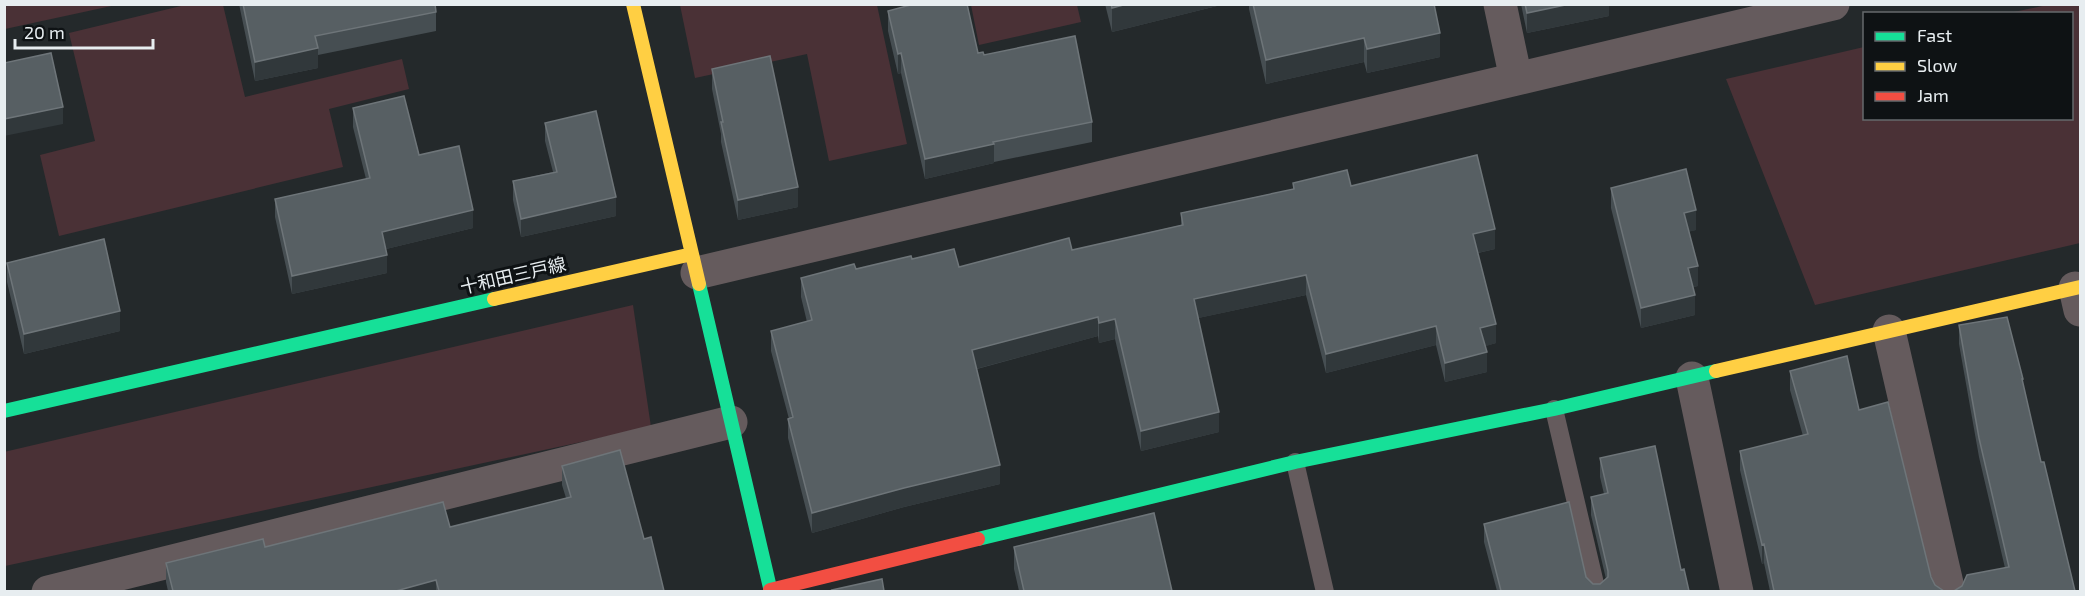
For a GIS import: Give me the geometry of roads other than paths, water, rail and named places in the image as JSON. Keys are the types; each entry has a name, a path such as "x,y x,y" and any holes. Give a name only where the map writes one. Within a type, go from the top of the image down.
{"street":[{"path":"633,4 770,591 1295,462 1554,409 1889,331 2079,295"},
{"path":"1500,4 1516,80"},
{"path":"695,264 1516,80 1833,4"},
{"name":"十和田三戸線","path":"4,411 695,264"},
{"path":"1889,331 1949,591"},
{"path":"1692,378 1737,591"},
{"path":"48,591 731,422"}],"lane":[{"path":"1554,409 1597,591"},
{"path":"1295,462 1325,591"}]}
